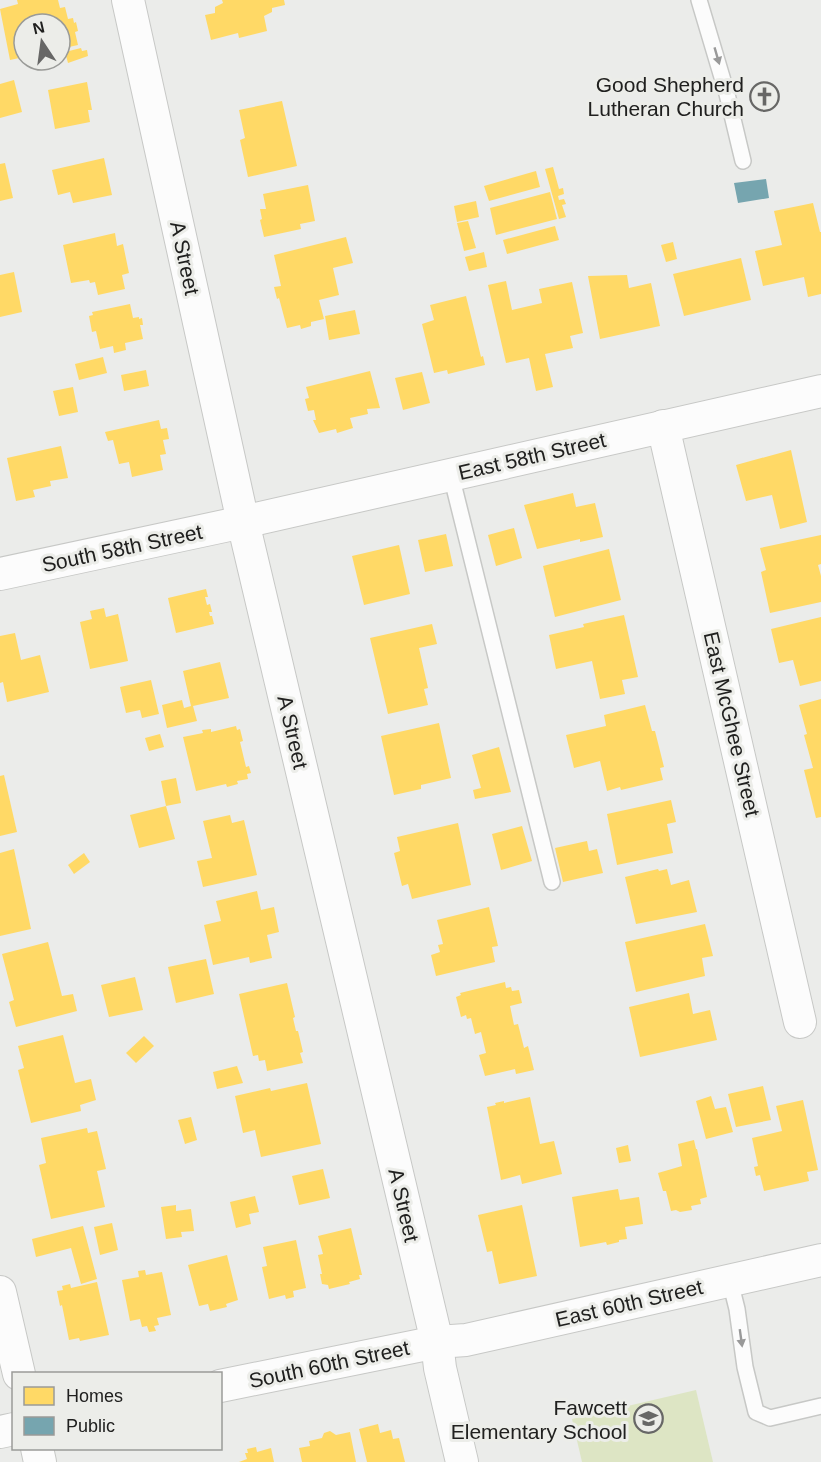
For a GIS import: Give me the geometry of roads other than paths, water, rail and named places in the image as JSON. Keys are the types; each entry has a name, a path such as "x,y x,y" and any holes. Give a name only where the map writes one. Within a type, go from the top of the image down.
{"street":[{"name":"A Street","path":"128,0 243,522 436,1342 462,1462"},
{"name":"East 58th Street","path":"243,522 821,391"},
{"name":"East McGhee Street","path":"663,426 800,1022"},
{"name":"South 58th Street","path":"0,574 243,522"},
{"name":"East 60th Street","path":"436,1342 466,1340 821,1260"},
{"path":"0,1292 19,1372"},
{"name":"South 60th Street","path":"222,1386 436,1342"}],"lane":[{"path":"699,0 727,94 742,161"},
{"path":"452,475 552,882"},
{"path":"730,1281 737,1309 745,1367 756,1412 770,1418 821,1406"}],"place":[{"name":"Good Shepherd Lutheran Church","path":"765,96"},
{"name":"Fawcett Elementary School","path":"648,1419"}]}
